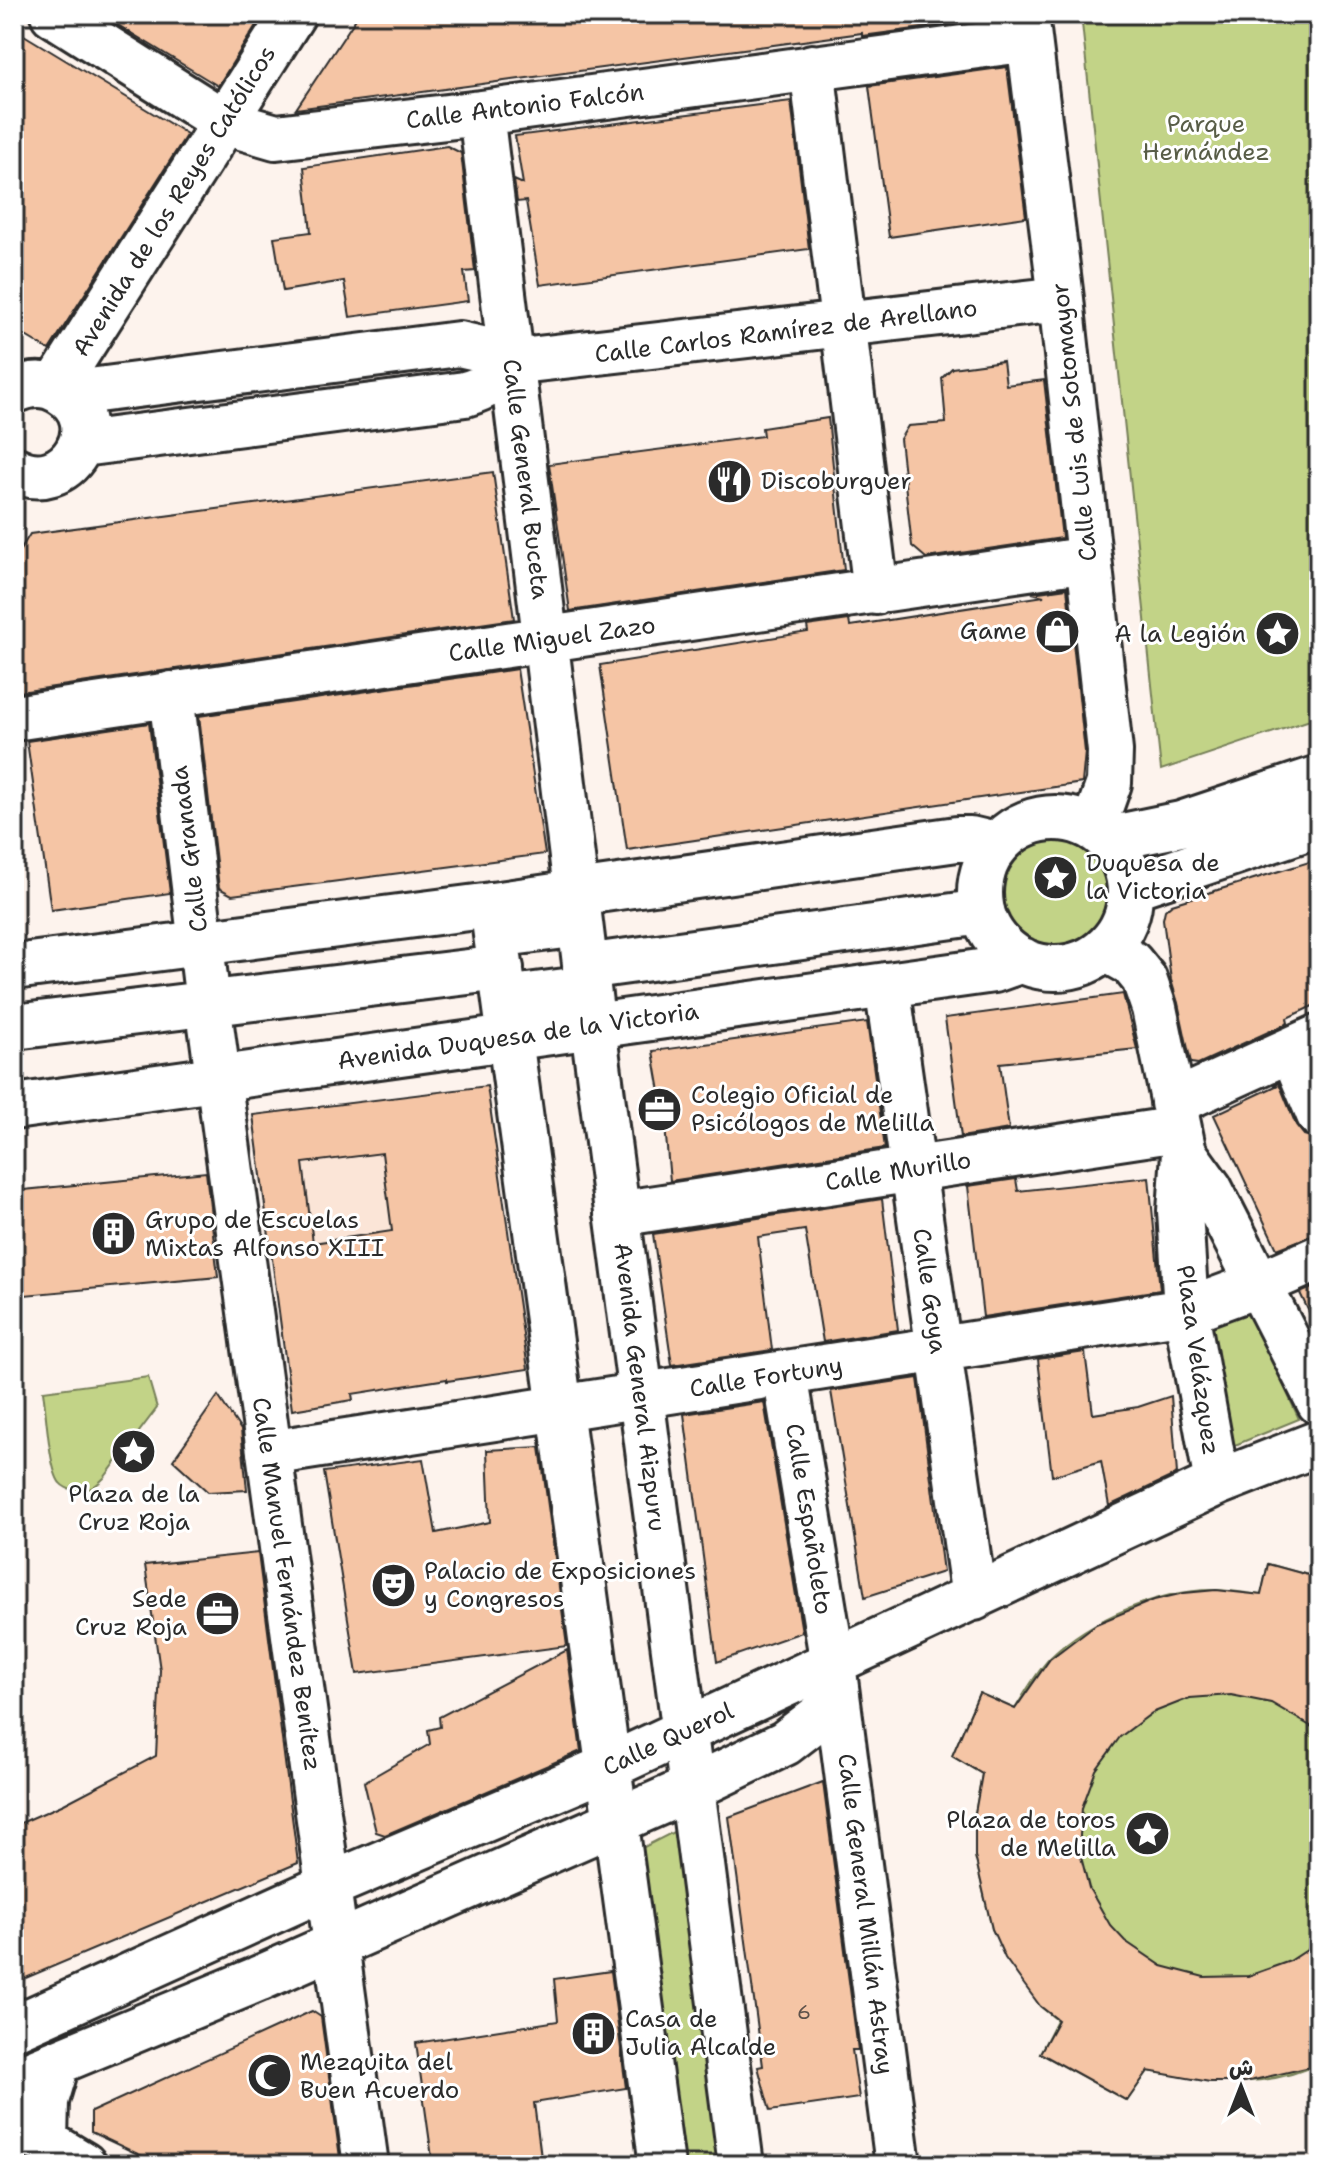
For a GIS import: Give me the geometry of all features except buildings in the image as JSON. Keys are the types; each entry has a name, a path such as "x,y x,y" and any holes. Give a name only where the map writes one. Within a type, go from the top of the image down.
{"street":[{"name":"Calle Antonio Falcón","path":"53,14 224,122 276,137 481,113 812,67 1028,26"},
{"name":"Avenida de los Reyes Católicos","path":"45,391 293,14"},
{"name":"Calle Luis de Sotomayor","path":"1028,26 1110,751 1109,783 1100,834"},
{"path":"812,67 876,592"},
{"name":"Calle General Buceta","path":"481,113 578,909"},
{"name":"Calle Carlos Ramírez de Arellano","path":"45,391 459,344 495,352 511,362 1061,299"},
{"path":"82,444 465,394 484,389 499,378 511,362"},
{"path":"14,469 33,476 58,472 76,455 82,444 84,433 80,412 45,391"},
{"name":"Calle Miguel Zazo","path":"14,718 1089,559"},
{"name":"Calle Granada","path":"171,694 208,1003"},
{"path":"1100,834 1181,824 1319,778"},
{"path":"1052,818 1073,820 1100,834 1119,853 1131,887 1129,910 1121,931 1106,949 1086,962 1064,968 1022,960 997,940 982,912 979,889 984,866 995,845 1011,831 1031,821 1052,818"},
{"path":"1131,887 1319,824"},
{"name":"Avenida Duquesa de la Victoria","path":"14,1107 218,1078 501,969 578,909 957,839 995,845"},
{"name":"Avenida General Aizpuru","path":"578,909 741,2165"},
{"path":"589,993 982,912"},
{"name":"Avenida Duquesa de la Victoria","path":"14,966 200,943 501,969 589,993 887,985 994,970 1022,960"},
{"path":"1106,949 1131,963 1144,979 1154,1008 1185,1152 1259,1284 1319,1402"},
{"path":"14,1027 501,969 662,2165"},
{"name":"Calle Goya","path":"887,985 974,1598"},
{"name":"Calle Manuel Fernández Benítez","path":"208,1003 366,2165"},
{"path":"1305,1044 1319,1115"},
{"name":"Calle Murillo","path":"617,1214 913,1169 1185,1152 1305,1044"},
{"name":"Plaza Velázquez","path":"1185,1152 1186,1311 1217,1483"},
{"name":"Calle Fortuny","path":"269,1453 1186,1311 1319,1258"},
{"name":"Calle Españoleto","path":"785,1374 835,1677"},
{"name":"Calle Querol","path":"14,2028 328,1886 685,1731 835,1677 974,1598 1217,1483 1319,1443"},
{"name":"Calle Querol","path":"14,2080 336,1944 692,1788 785,1743 824,1713 835,1677"},
{"name":"Calle General Millán Astray","path":"835,1677 898,2164"},
{"path":"57,2064 46,2101 24,2132 84,2165"}],"shaded area":[{"path":"423,1094 441,1223 270,1250 253,1115"}],"green space":[{"name":"Parque Hernández","path":"1081,14 1319,14 1319,717 1161,770"},
{"path":"1056,837 1077,841 1094,853 1106,870 1110,891 1106,912 1094,929 1077,941 1056,945 1035,941 1018,929 1006,912 1002,891 1006,870 1018,853 1035,841"},
{"path":"1246,1303 1299,1419 1230,1447 1204,1311"},
{"path":"148,1377 157,1408 104,1478 85,1490 75,1491 60,1483 48,1439 43,1391"},
{"name":"Plaza de toros de Melilla","path":"1268,1564 1319,1578 1319,2063 1278,2077 1235,2081 1148,2071 1127,2101 1040,2053 1057,2020 1040,2006 992,1929 975,1856 975,1813 982,1774 952,1756 979,1693 1015,1709 1050,1658 1085,1631 1128,1609 1174,1594 1218,1590 1261,1595"},
{"path":"687,1825 729,2165 672,2165 632,1853"}],"place":[{"name":"Discoburguer","path":"730,481"},
{"name":"Game","path":"1058,631"},
{"name":"A la Legión","path":"1277,634"},
{"name":"Duquesa de la Victoria","path":"1055,877"},
{"name":"Colegio Oficial de Psicólogos de Melilla","path":"660,1109"},
{"name":"Grupo de Escuelas Mixtas Alfonso XIII","path":"114,1234"},
{"name":"Plaza de la Cruz Roja","path":"134,1452"},
{"name":"Palacio de Exposiciones y Congresos","path":"393,1585"},
{"name":"Sede Cruz Roja","path":"218,1613"},
{"name":"Plaza de toros de Melilla","path":"1147,1834"},
{"name":"Casa de Julia Alcalde","path":"594,2033"},
{"name":"Mezquita del Buen Acuerdo","path":"269,2076"}]}
